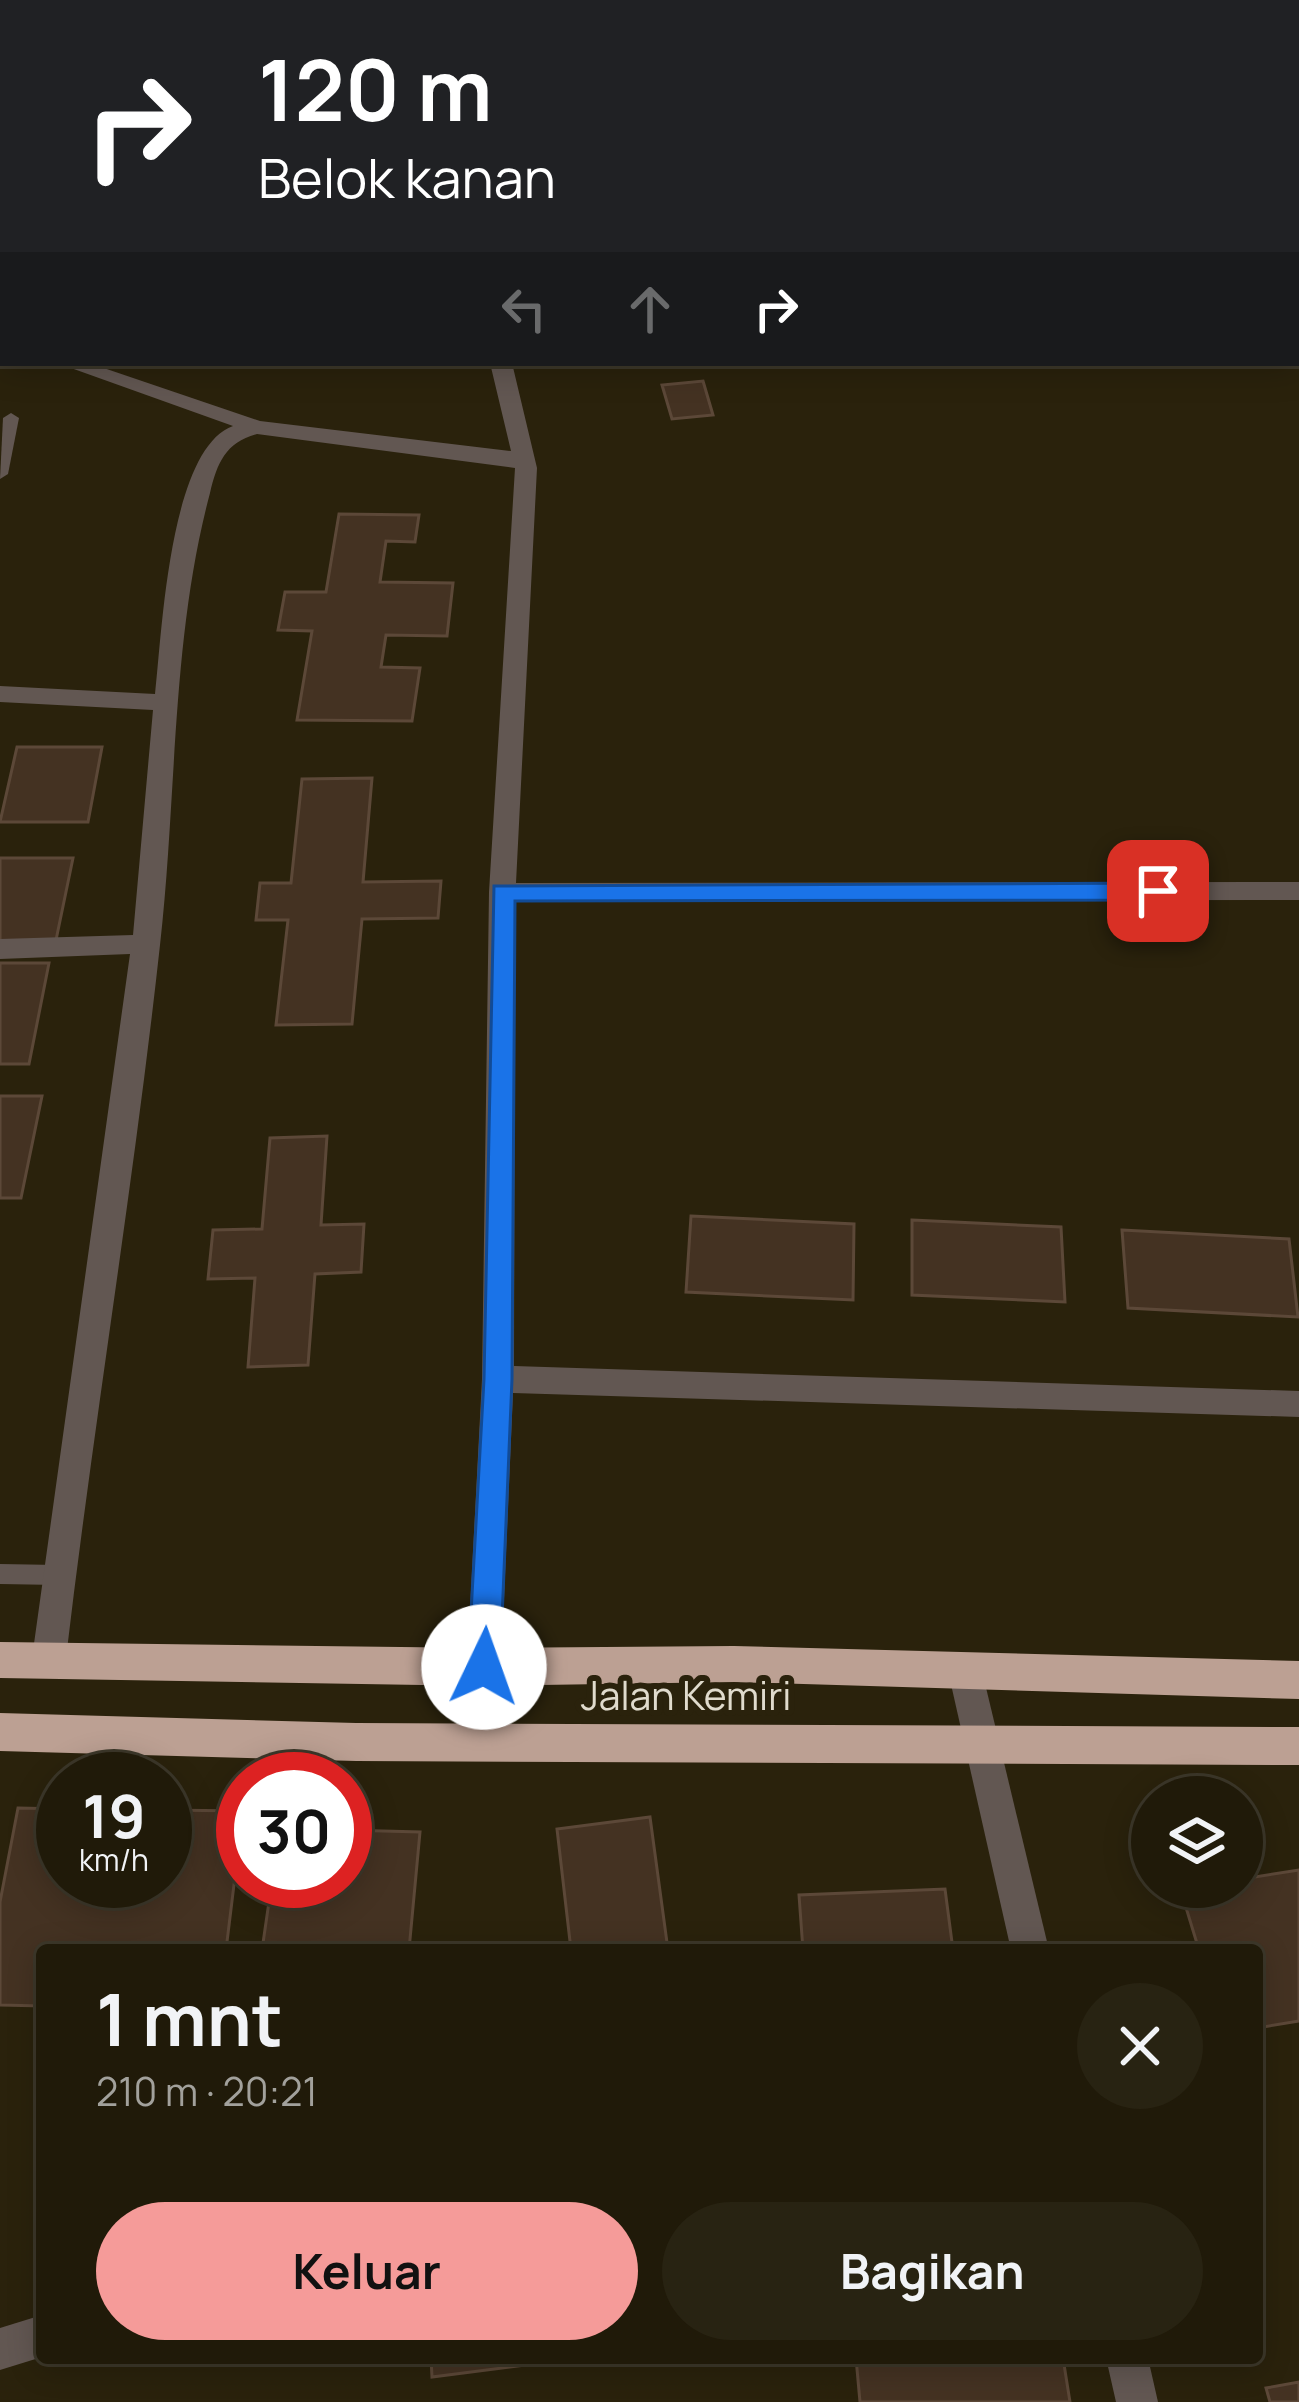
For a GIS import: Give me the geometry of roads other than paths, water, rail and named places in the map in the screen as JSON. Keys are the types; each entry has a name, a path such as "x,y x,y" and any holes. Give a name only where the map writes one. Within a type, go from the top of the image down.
{"highway":[{"name":"Jalan Kemiri","path":"0,1660 484,1667 734,1664 1299,1680"},
{"name":"Jalan Kemiri","path":"0,1732 356,1742 1299,1746"}],"street":[{"path":"77,366 257,427 525,460"},
{"path":"484,1667 498,1379 502,892 517,706 525,460 502,366"},
{"path":"50,1658 147,944 166,703 197,494 208,460 222,440 257,427"},
{"path":"0,694 166,703"},
{"path":"502,892 1299,891"},
{"path":"0,949 147,944"},
{"path":"498,1379 1299,1404"},
{"path":"965,1671 1029,1944"},
{"path":"0,2349 36,2338"},
{"path":"1128,2364 1137,2402"}],"lane":[{"path":"0,474 11,418"},
{"path":"0,1574 58,1575"}]}
